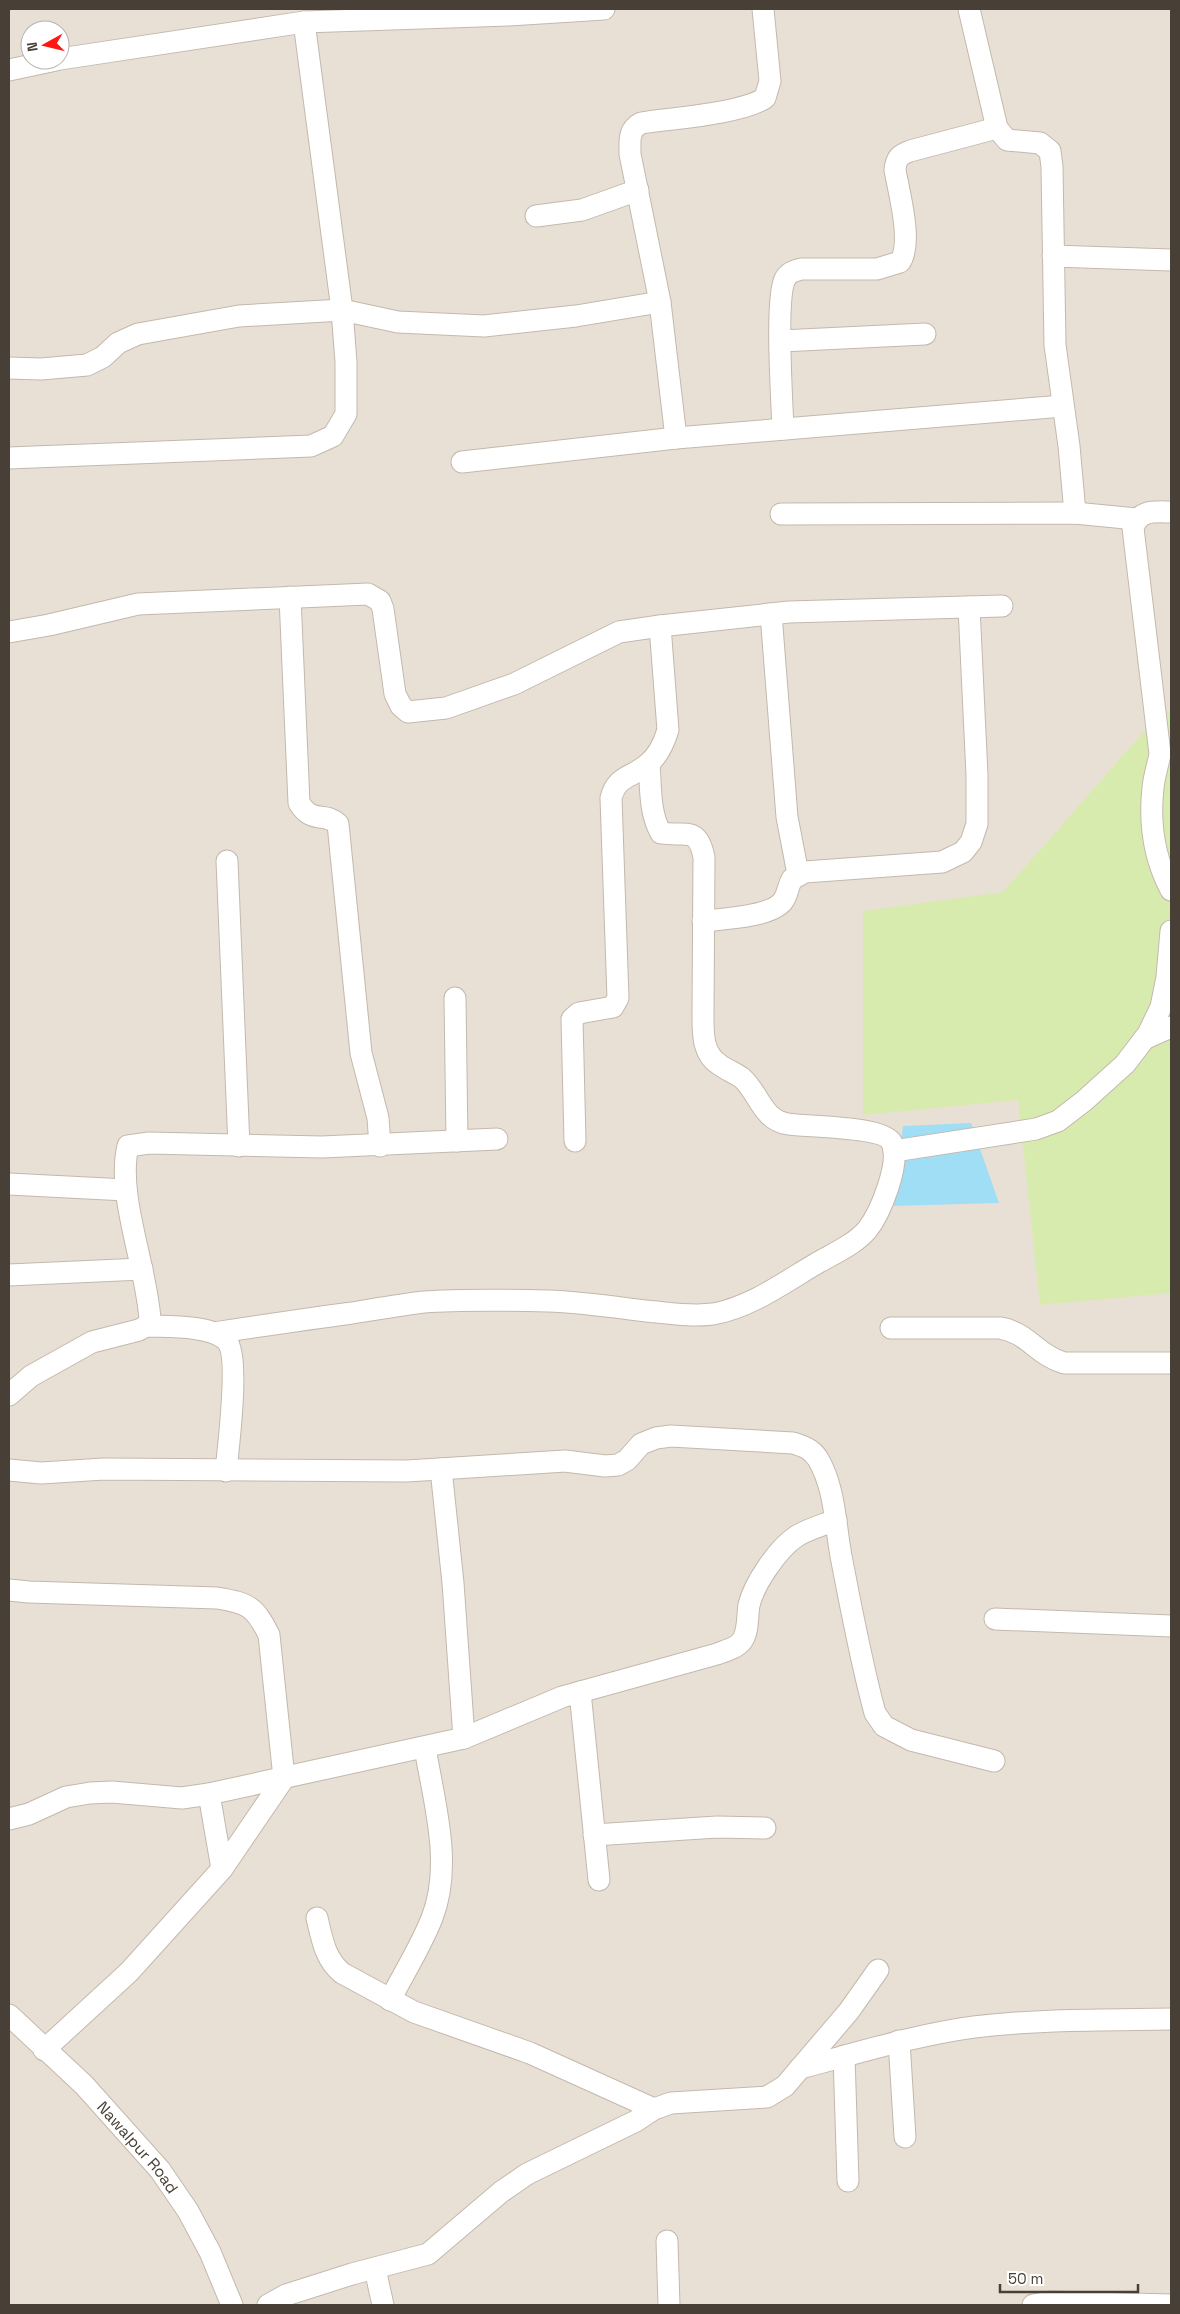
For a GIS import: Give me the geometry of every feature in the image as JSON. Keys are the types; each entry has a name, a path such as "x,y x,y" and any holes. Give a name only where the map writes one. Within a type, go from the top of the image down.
{"street":[{"path":"70,57 304,22 604,9"},
{"path":"676,438 660,302 630,154 630,132 641,123 746,107 754,105 765,98 770,80 764,9"},
{"path":"969,9 997,128 1008,140 1040,143 1050,152 1052,167 1055,338 1074,513"},
{"path":"9,458 312,446 333,436 346,414 346,362 342,310 304,22"},
{"path":"783,429 781,340 782,288 785,278 790,272 801,269 877,269 900,262 904,256 906,238 895,170 896,160 901,155 997,128"},
{"path":"536,216 582,210 638,190"},
{"path":"1053,256 1171,260"},
{"path":"9,368 41,369 87,365 103,357 118,343 138,334 239,316 342,310 398,322 484,326 576,316 660,302"},
{"path":"781,340 924,334"},
{"path":"462,462 676,438 1063,406"},
{"path":"1171,512 1143,513 1136,519 1133,528 1160,754 1153,788 1152,832 1159,864 1171,890"},
{"path":"781,514 1074,513 1136,519"},
{"path":"9,632 138,604 368,594 380,601 384,616 395,694 401,706 408,712 417,712 455,705 514,684 619,632 771,614 1002,606"},
{"path":"290,597 299,803 306,813 313,817 332,819 338,824 361,1052 378,1118 380,1146"},
{"path":"703,921 750,915 777,906 782,903 787,895 792,879 798,874 818,870 942,862 963,852 972,842 977,824 977,775 969,606"},
{"path":"771,614 787,817 798,874"},
{"path":"575,1140 572,1019 579,1013 613,1006 618,998 610,798 614,787 619,781 649,764 658,754 665,742 668,730 660,626"},
{"path":"214,1333 424,1302 550,1301 691,1316 715,1313 738,1307 764,1295 866,1232 876,1216 889,1184 894,1151 892,1142 887,1137 874,1133 826,1125 785,1124 774,1120 764,1110 752,1088 740,1076 718,1065 708,1055 702,1014 704,857 700,841 695,836 661,833 656,825 653,813 649,764"},
{"path":"227,861 239,1146"},
{"path":"894,1151 1036,1129 1058,1121 1125,1064 1144,1039 1160,1007 1167,977 1171,931"},
{"path":"455,998 457,1142"},
{"path":"1144,1039 1171,1027"},
{"path":"146,1326 150,1320 149,1309 126,1190 124,1170 128,1146 149,1143 239,1146 380,1146 497,1139"},
{"path":"9,1184 126,1190"},
{"path":"9,1275 142,1269"},
{"path":"9,1395 31,1376 92,1342 146,1326 198,1329 214,1333 225,1338 230,1344 232,1360 226,1471"},
{"path":"891,1328 1000,1328 1011,1330 1026,1339 1044,1355 1064,1363 1171,1363"},
{"path":"9,1470 41,1473 104,1469 398,1471 558,1462 605,1466 618,1465 627,1460 641,1444 656,1438 670,1436 793,1442 807,1448 817,1458 826,1476 836,1520 849,1596 875,1713 884,1726 911,1740 994,1761"},
{"path":"441,1469 453,1583 464,1738"},
{"path":"9,1820 29,1814 66,1796 112,1792 182,1798 209,1794 425,1748 464,1738 516,1715 580,1692 717,1654 741,1642 745,1633 750,1604 763,1574 796,1536 836,1520"},
{"path":"9,1590 217,1598 241,1602 259,1614 269,1635 284,1778 222,1869 129,1972 44,2050"},
{"path":"995,1618 1171,1626"},
{"path":"580,1692 599,1880"},
{"path":"390,2000 432,1918 442,1882 438,1825 425,1748"},
{"path":"209,1794 222,1869"},
{"path":"594,1835 717,1827 764,1828"},
{"path":"317,1918 324,1950 333,1966 342,1973 414,2012 530,2053 654,2109"},
{"path":"268,2305 286,2295 352,2274 428,2254 501,2192 527,2174 636,2121 654,2109 671,2103 767,2097 785,2086 849,2011 878,1970"},
{"name":"Nawalpur Road","path":"9,2015 44,2050 84,2085 160,2170 188,2210 210,2252 232,2305"},
{"path":"800,2068 899,2042 972,2027 1015,2022 1171,2019"},
{"path":"899,2042 905,2137"},
{"path":"844,2056 848,2181"},
{"path":"667,2241 669,2305"},
{"path":"375,2269 383,2305"},
{"path":"1033,2305 1050,2302 1171,2305"}],"shaded area":[{"path":"9,9 1171,9 1171,2305 9,2305"}],"green space":[{"path":"1171,711 1171,1293 1040,1305 1018,1100 863,1115 863,911 1003,892 1161,712"}],"water":[{"path":"971,1123 999,1203 893,1206 903,1126"}]}
